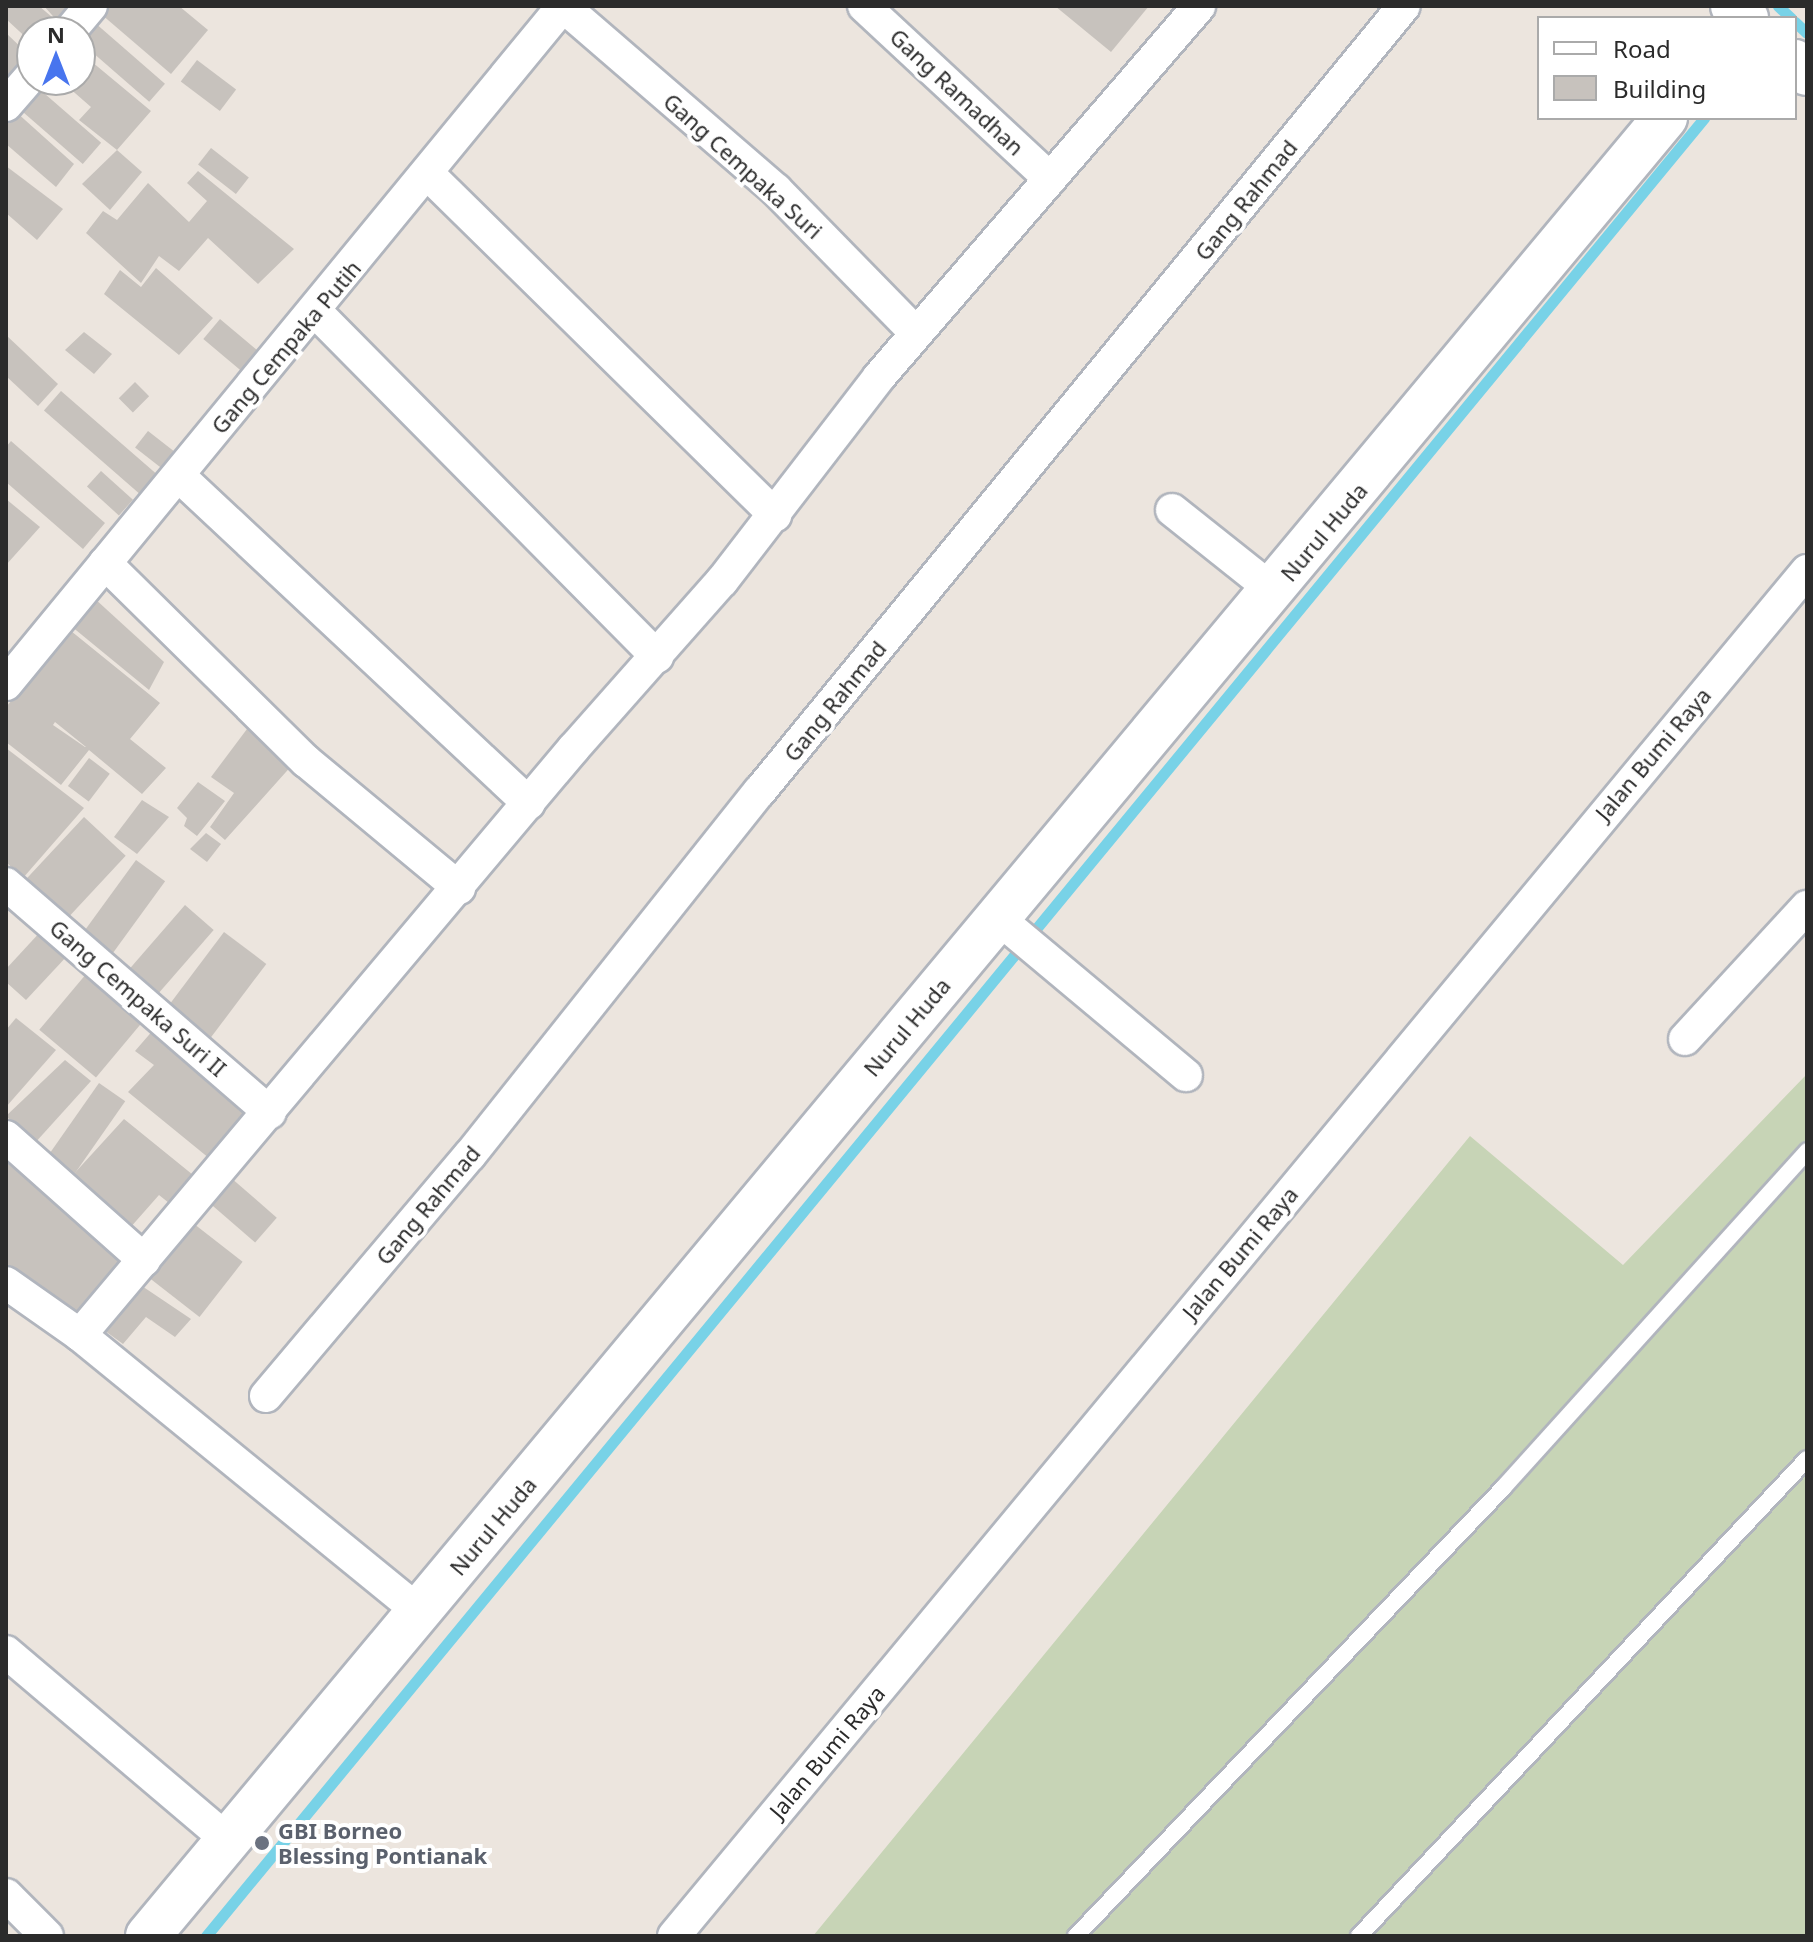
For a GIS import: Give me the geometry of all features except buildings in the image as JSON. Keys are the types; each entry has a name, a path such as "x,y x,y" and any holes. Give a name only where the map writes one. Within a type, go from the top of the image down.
{"street":[{"name":"Gang Cempaka Putih","path":"6,684 316,312 563,6"},
{"name":"Gang Cempaka Suri","path":"563,6 776,190 916,333"},
{"name":"Gang Ramadhan","path":"864,6 1050,179"},
{"path":"80,1335 529,803 657,657 775,515 916,333 1199,6"},
{"name":"Gang Rahmad","path":"266,1396 470,1155 760,791 1404,6"},
{"name":"Nurul Huda","path":"148,1936 1274,591 1663,120"},
{"path":"428,174 775,515"},
{"path":"316,312 657,657"},
{"path":"179,476 529,803"},
{"path":"1172,510 1274,591"},
{"path":"105,563 306,761 459,888"},
{"name":"Jalan Bumi Raya","path":"674,1936 1807,571"},
{"name":"Gang Cempaka Suri II","path":"6,884 270,1113"},
{"path":"1685,1039 1807,907"},
{"path":"998,918 1186,1075"},
{"path":"6,1137 144,1260"},
{"path":"6,1283 80,1335 420,1612"},
{"path":"6,1652 229,1841"},
{"path":"6,1895 47,1936"}],"lane":[{"path":"1076,1936 1503,1488 1807,1151"},
{"path":"1359,1936 1807,1459"}],"green space":[{"path":"1807,1074 1807,1936 813,1936 1470,1136 1623,1265"}],"waterway":[{"path":"1778,6 1789,16"},
{"path":"1797,24 1807,33"},
{"path":"206,1936 1702,120"}],"place":[{"name":"GBI Borneo Blessing Pontianak","path":"262,1843"}]}
